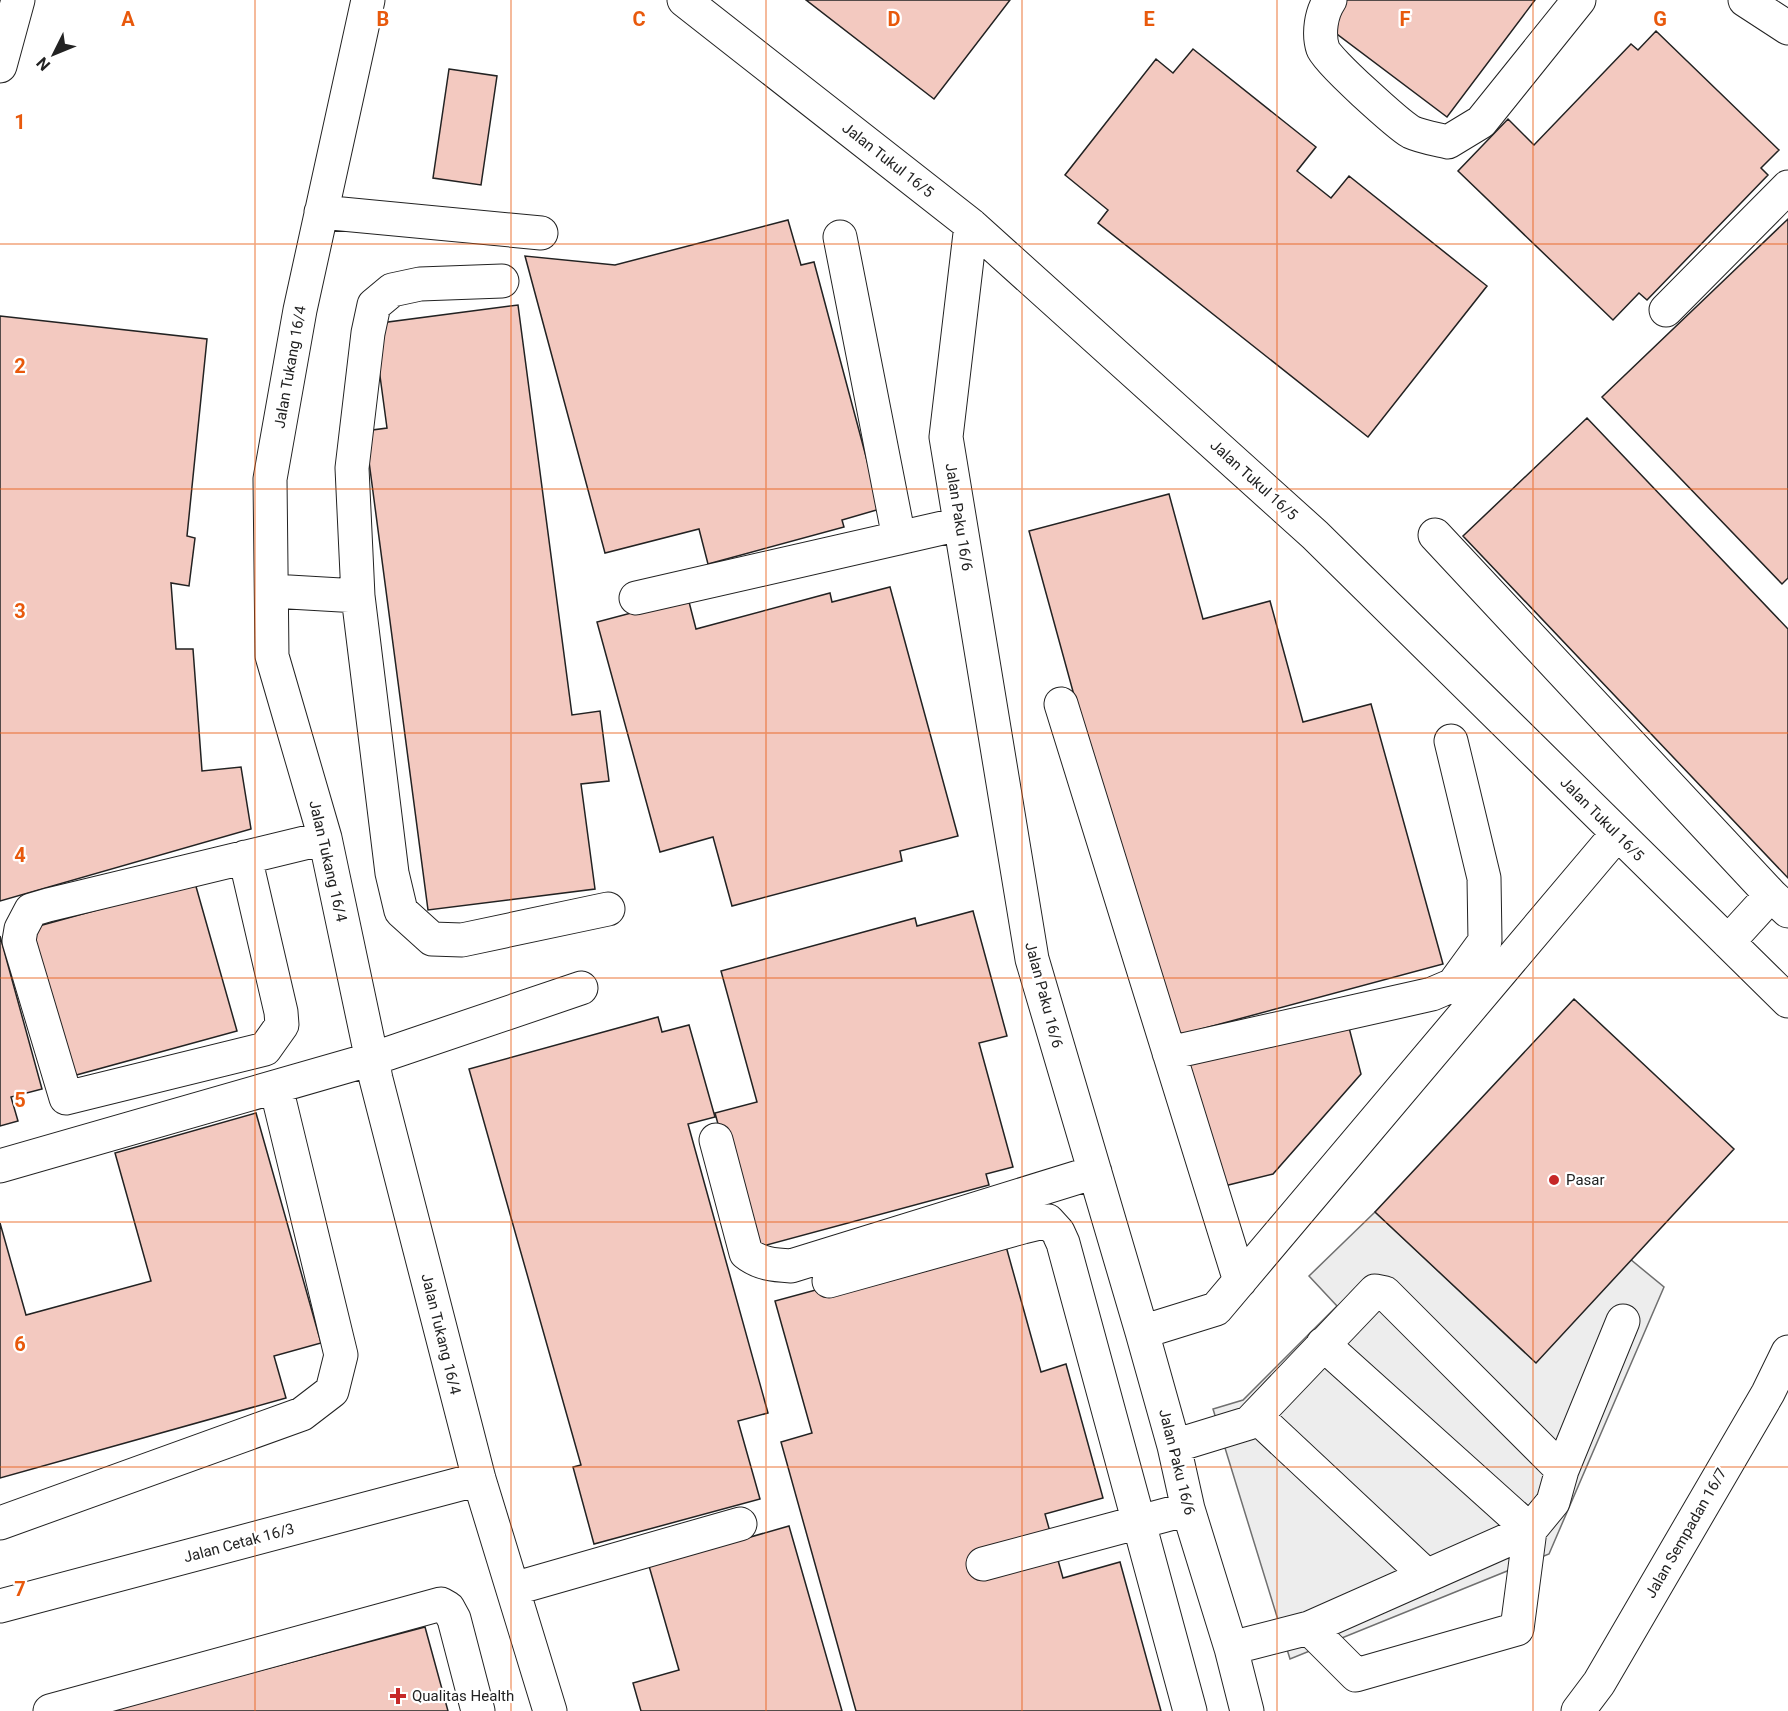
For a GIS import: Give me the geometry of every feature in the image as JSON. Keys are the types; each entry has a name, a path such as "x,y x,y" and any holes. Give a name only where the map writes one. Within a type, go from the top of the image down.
{"street":[{"path":"0,66 18,0"},
{"name":"Jalan Tukang 16/4","path":"368,0 300,310 270,479 272,656 325,838 372,1059 479,1479 550,1711"},
{"name":"Jalan Tukul 16/5","path":"684,0 971,225 1315,535 1788,1001"},
{"path":"1330,0 1326,6 1319,33 1323,52 1375,103 1412,132 1448,142 1480,122 1579,0"},
{"path":"1745,0 1788,28"},
{"path":"1666,310 1788,187"},
{"path":"321,212 541,233"},
{"name":"Jalan Paku 16/6","path":"971,225 946,437 1032,959 1142,1332 1174,1446 1188,1509 1231,1648 1247,1711"},
{"path":"840,237 899,538"},
{"path":"502,282 420,284 392,290 374,304 368,333 352,468 358,596 392,873 401,911 432,939 462,940 608,909"},
{"path":"636,598 960,524"},
{"path":"1435,535 1779,903 1728,942"},
{"path":"272,591 358,596"},
{"path":"1061,704 1240,1281"},
{"path":"1169,1053 1432,994 1453,986 1485,941 1485,878 1451,741"},
{"path":"1142,1332 1216,1309 1617,834"},
{"path":"245,857 281,1012 282,1025 276,1035 265,1049 66,1098 19,941 21,929 31,910 245,857 325,838"},
{"path":"0,1166 372,1059 581,988"},
{"path":"0,1522 302,1414 332,1391 341,1355 276,1087"},
{"path":"716,1140 746,1253 755,1261 791,1266 1095,1172"},
{"path":"829,1281 1048,1221 1058,1232 1063,1243 1190,1711"},
{"path":"1174,1446 1249,1423 1375,1291 1385,1293 1562,1470"},
{"path":"1231,1648 1309,1628 1530,1530 1552,1502 1562,1470 1623,1321"},
{"path":"1323,1344 1530,1530"},
{"name":"Jalan Sempadan 16/7","path":"1578,1711 1599,1683 1768,1393 1788,1352"},
{"path":"1256,1416 1427,1576"},
{"name":"Jalan Cetak 16/3","path":"0,1606 479,1479"},
{"path":"983,1564 1188,1509"},
{"path":"513,1589 741,1524"},
{"path":"1309,1628 1356,1676 1516,1629 1530,1530"},
{"path":"50,1711 441,1604 448,1608 454,1618 478,1711"}],"shaded area":[{"path":"1375,1212 1536,1362 1630,1259 1664,1287 1549,1554 1290,1659 1213,1409 1243,1400 1337,1306 1309,1276"}],"building":[{"path":"806,0 1010,0 934,99"},
{"path":"1344,0 1535,0 1447,117 1325,25"},
{"path":"1656,31 1779,150 1761,168 1768,175 1647,300 1639,293 1613,320 1458,171 1508,119 1534,145 1631,44 1638,50"},
{"path":"1193,49 1316,147 1297,171 1331,198 1349,176 1487,286 1368,437 1098,223 1108,210 1065,175 1156,59 1173,73"},
{"path":"449,69 497,76 481,185 433,178"},
{"path":"1788,219 1788,578 1782,584 1602,397"},
{"path":"788,220 801,265 814,262 880,509 842,520 844,527 708,564 699,529 605,553 525,256 615,265"},
{"path":"518,305 572,715 600,711 609,781 581,784 595,889 428,910 365,431 387,428 373,324"},
{"path":"0,316 207,339 187,536 195,538 189,586 171,583 176,649 193,649 202,771 241,767 251,829 0,901"},
{"path":"1587,418 1788,629 1788,878 1463,536"},
{"path":"1169,494 1203,619 1270,601 1303,722 1371,704 1443,964 1168,1038 1029,531"},
{"path":"890,587 958,836 900,851 902,861 732,906 713,837 660,852 597,622 688,598 696,629 830,593 832,602"},
{"path":"195,883 237,1031 69,1077 28,929"},
{"path":"973,911 1007,1036 979,1043 1013,1167 986,1174 989,1185 752,1249 715,1113 757,1102 721,971 915,918 917,926"},
{"path":"0,936 42,1089 11,1097 18,1121 0,1126"},
{"name":"Pasar","path":"1574,999 1734,1149 1536,1363 1375,1212"},
{"path":"1346,1016 1361,1074 1273,1174 1212,1189 1178,1060"},
{"path":"658,1017 662,1032 689,1025 715,1117 688,1124 768,1413 738,1421 760,1499 594,1544 573,1467 581,1465 469,1069"},
{"path":"256,1113 321,1343 274,1356 286,1398 0,1478 0,1223 26,1315 151,1281 115,1153"},
{"path":"1004,1239 1041,1372 1066,1364 1103,1498 1045,1514 1063,1578 1120,1562 1161,1711 856,1711 781,1442 812,1433 775,1301"},
{"path":"789,1526 842,1711 641,1711 633,1683 679,1670 649,1566"},
{"path":"425,1627 448,1711 106,1711"}],"place":[{"name":"Pasar","path":"1554,1180"},
{"name":"Qualitas Health","path":"398,1696"}]}
